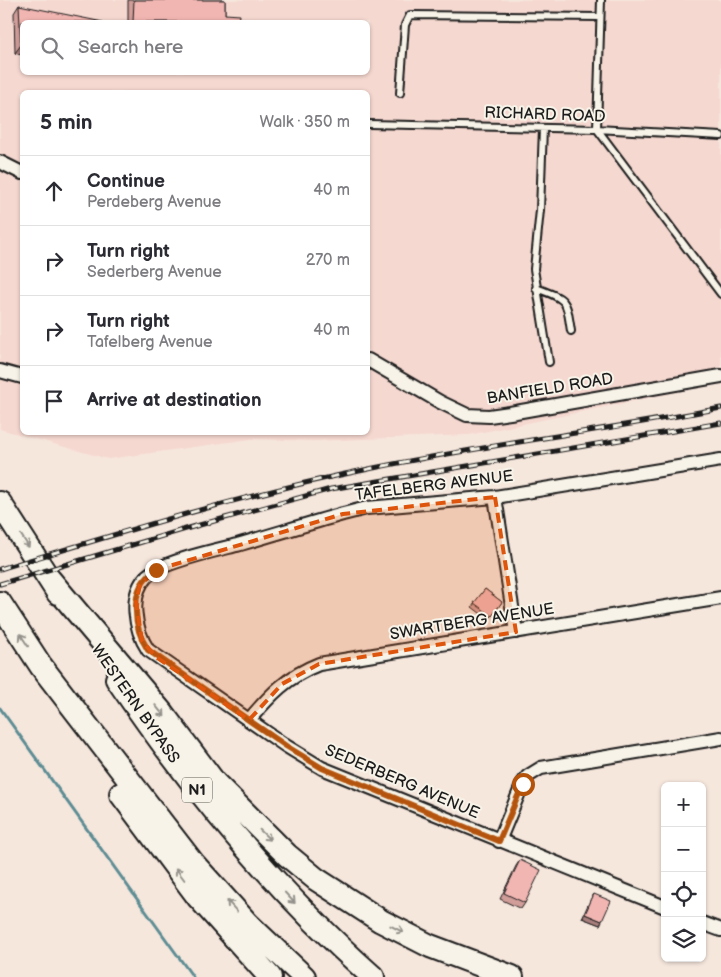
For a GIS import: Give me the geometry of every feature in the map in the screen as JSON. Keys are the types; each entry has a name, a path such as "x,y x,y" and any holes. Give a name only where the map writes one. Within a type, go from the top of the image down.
{"highway":[{"name":"WESTERN BYPASS","path":"0,503 154,734 206,802 294,902 337,945 373,977"},
{"path":"50,580 162,714 215,783 267,838 316,879 381,921 430,946 512,977"},
{"path":"0,603 40,666 72,724 150,835 198,897 270,977"},
{"path":"40,666 193,863 248,924 304,977"}],"street":[{"path":"0,162 20,172"},
{"name":"BANFIELD ROAD","path":"370,361 440,402 475,416 510,413 721,376"},
{"path":"0,371 20,376"},
{"name":"TAFELBERG AVENUE","path":"136,621 136,602 140,585 147,576 156,570 185,559 367,508 495,497 721,460"},
{"path":"495,497 516,632"},
{"name":"SWARTBERG AVENUE","path":"249,720 282,684 299,672 319,664 721,598"},
{"name":"SEDERBERG AVENUE","path":"136,621 142,641 152,654 322,768 661,905"},
{"path":"499,841 523,784 528,776 541,768 721,738"},
{"path":"706,924 721,930"}],"lane":[{"path":"601,0 597,129 721,294"},
{"path":"400,94 405,25 410,16 600,16"},
{"name":"RICHARD ROAD","path":"370,124 597,129 721,136"},
{"path":"543,128 540,210 533,255 536,288 549,362"},
{"path":"536,288 562,299 567,305 571,331"}],"highlighted area":[{"path":"495,497 516,632 319,664 282,684 249,720 156,657 142,641 136,602 140,585 156,570 343,514"}],"shaded area":[{"path":"0,0 721,0 721,383 469,435 314,441 251,439 108,459 22,435 370,435 370,90 20,90 20,435 0,429"}],"building":[{"path":"134,0 225,0 225,14 240,15 239,20 133,20"},
{"path":"19,5 93,20 20,20 20,25"},
{"path":"485,589 502,602 492,616 474,603"},
{"path":"520,860 541,870 525,903 504,893"},
{"path":"594,894 611,901 602,921 585,914"}],"waterway":[{"path":"0,708 193,977"}],"railway":[{"path":"0,569 181,515 318,480 408,461 721,408"},
{"path":"0,584 196,526 331,489 721,423"}],"route":[{"path":"156,570 147,576 140,585 136,602 138,632 148,650 286,746 322,768 499,841 523,784"}]}
